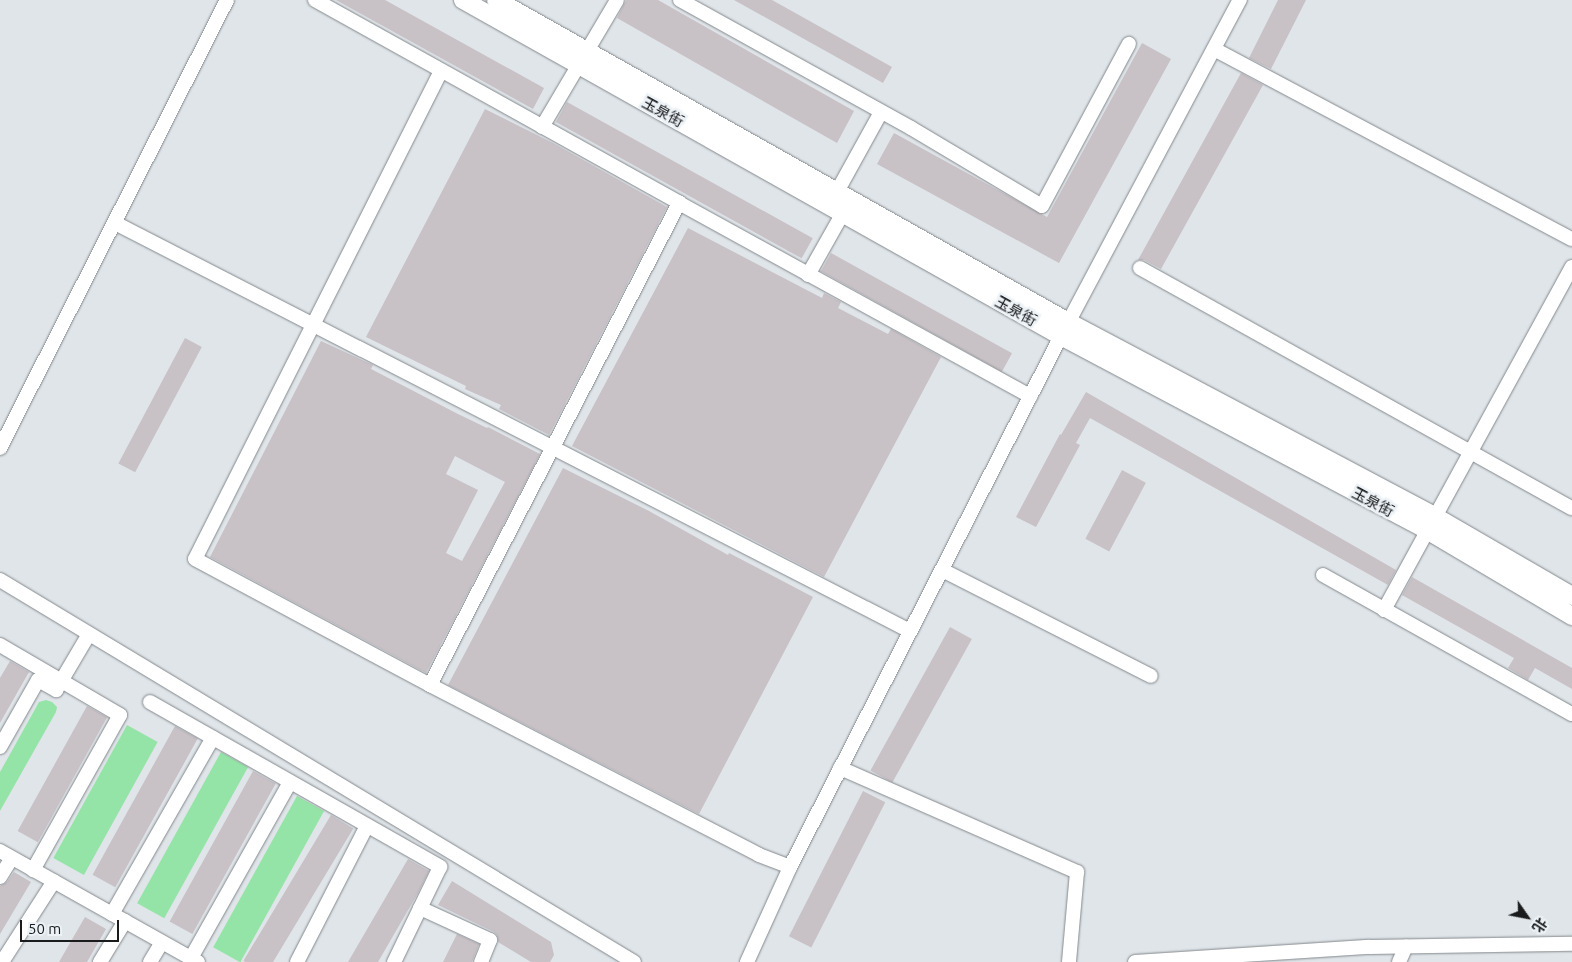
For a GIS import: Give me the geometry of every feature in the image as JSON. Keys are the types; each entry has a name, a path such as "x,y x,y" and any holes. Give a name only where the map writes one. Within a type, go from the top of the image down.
{"main road":[{"name":"玉泉街","path":"463,0 583,58"},
{"name":"玉泉街","path":"496,0 583,58 836,204 1065,329 1572,596"},
{"name":"玉泉街","path":"1431,523 1572,616"}],"street":[{"path":"0,448 227,0"},
{"path":"315,0 542,128 1030,396"},
{"path":"542,128 617,0"},
{"path":"680,0 881,112 1042,206 1129,44"},
{"path":"747,962 790,867 1030,396 1240,0"},
{"path":"1214,49 1572,239"},
{"path":"441,71 195,559 430,685 750,850 790,867"},
{"path":"808,274 836,204 881,112"},
{"path":"430,685 679,203"},
{"path":"115,223 910,631"},
{"path":"1384,610 1572,267"},
{"path":"1140,268 1572,508"},
{"path":"942,570 1150,676"},
{"path":"1323,575 1572,714"},
{"path":"0,580 633,962"},
{"path":"0,747 38,680 56,690 90,634"},
{"path":"0,645 120,715 33,870"},
{"path":"150,702 440,867 394,962"},
{"path":"112,914 213,738"},
{"path":"840,768 1077,872 1069,962"},
{"path":"0,877 6,854 196,961 290,782"},
{"path":"297,962 368,826"},
{"path":"2,962 54,881"},
{"path":"420,908 490,940 481,962"},
{"path":"100,962 125,921"},
{"path":"150,962 162,942"},
{"path":"1136,962 1406,946 1572,944"},
{"path":"1399,962 1406,946"}],"green space":[{"path":"46,700 52,702 57,707 56,712 0,811 0,772 39,702"},
{"path":"127,725 158,742 84,875 53,858"},
{"path":"221,752 248,767 164,918 137,903"},
{"path":"297,796 324,811 240,962 213,947"}],"building":[{"path":"336,0 385,0 544,88 533,109"},
{"path":"626,0 658,0 854,111 837,143 617,18"},
{"path":"734,0 772,0 892,67 883,83"},
{"path":"1278,0 1306,0 1271,69 1249,58"},
{"path":"1142,43 1171,59 1059,263 877,164 894,133 1047,217"},
{"path":"1241,73 1263,85 1161,269 1144,260 1138,260"},
{"path":"567,102 813,238 802,258 556,122"},
{"path":"485,109 553,143 667,207 549,435 499,409 501,405 465,389 466,386 366,337"},
{"path":"688,228 822,298 824,293 841,302 838,308 888,334 891,329 941,357 824,577 572,446"},
{"path":"831,253 1012,353 1002,372 821,271"},
{"path":"185,338 202,347 135,472 118,463"},
{"path":"321,341 373,365 371,369 540,454 426,673 210,557","holes":["455,456 505,482 462,561 446,553 478,490 446,474"]},
{"path":"1086,392 1396,570 1388,585 1090,418 1076,443 1080,445 1036,527 1016,517 1060,434"},
{"path":"563,468 649,511 728,555 729,553 813,597 699,814 448,685"},
{"path":"1122,470 1146,483 1109,552 1085,539"},
{"path":"1412,577 1572,668 1572,689 1535,668 1528,680 1508,668 1514,658 1402,595"},
{"path":"950,627 972,639 892,783 870,770"},
{"path":"10,661 29,672 0,723 0,678"},
{"path":"87,706 107,717 38,842 18,831"},
{"path":"175,726 198,739 115,887 93,875"},
{"path":"253,771 276,784 192,934 170,921"},
{"path":"863,791 885,802 811,948 789,936"},
{"path":"331,815 353,828 273,962 243,961"},
{"path":"408,859 429,871 378,962 348,962"},
{"path":"14,872 31,882 0,934 0,886 7,882"},
{"path":"452,881 551,942 554,955 550,962 531,962 498,942 497,935 494,932 438,905"},
{"path":"85,917 106,929 87,962 59,962"},
{"path":"457,934 479,944 472,962 443,962"}]}
